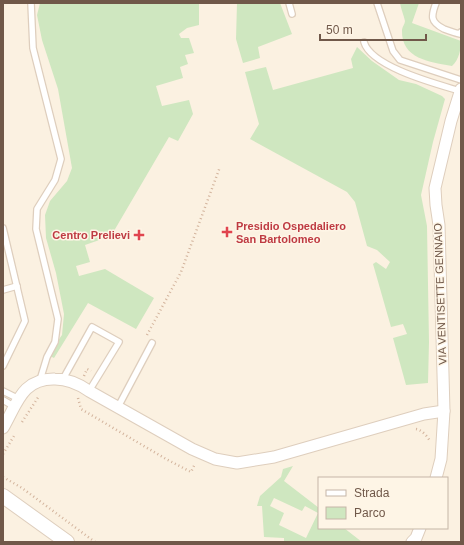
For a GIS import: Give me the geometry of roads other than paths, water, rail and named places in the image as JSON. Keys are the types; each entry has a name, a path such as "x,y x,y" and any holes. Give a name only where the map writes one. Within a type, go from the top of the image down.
{"street":[{"name":"VIA VENTISETTE GENNAIO","path":"436,477 441,459 444,411 439,225 435,188 451,121 461,87"},
{"path":"3,428 22,394 30,384 41,385 44,378 63,379 81,385 89,391 192,449 215,459 237,464 274,457 424,414 444,411"},
{"path":"3,496 67,542"},
{"path":"412,542 416,538 420,529"}],"lane":[{"path":"31,3 33,48 61,159 55,180 37,209 36,229 58,319 55,342 47,357 41,385"},
{"path":"289,3 292,14"},
{"path":"377,3 393,51 400,60 461,87"},
{"path":"436,3 432,14 433,21 438,26 454,34 461,33"},
{"path":"364,42 365,48 375,57 407,74 461,87"},
{"path":"3,228 6,251 17,286 25,321 6,354 3,366"},
{"path":"3,290 17,286"},
{"path":"63,379 92,327 119,342 89,391"},
{"path":"118,406 152,343"},
{"path":"3,391 17,403"},
{"path":"3,400 17,403"}],"place":[{"name":"Presidio Ospedaliero San Bartolomeo","path":"227,232"},
{"name":"Centro Prelievi","path":"139,235"}]}
